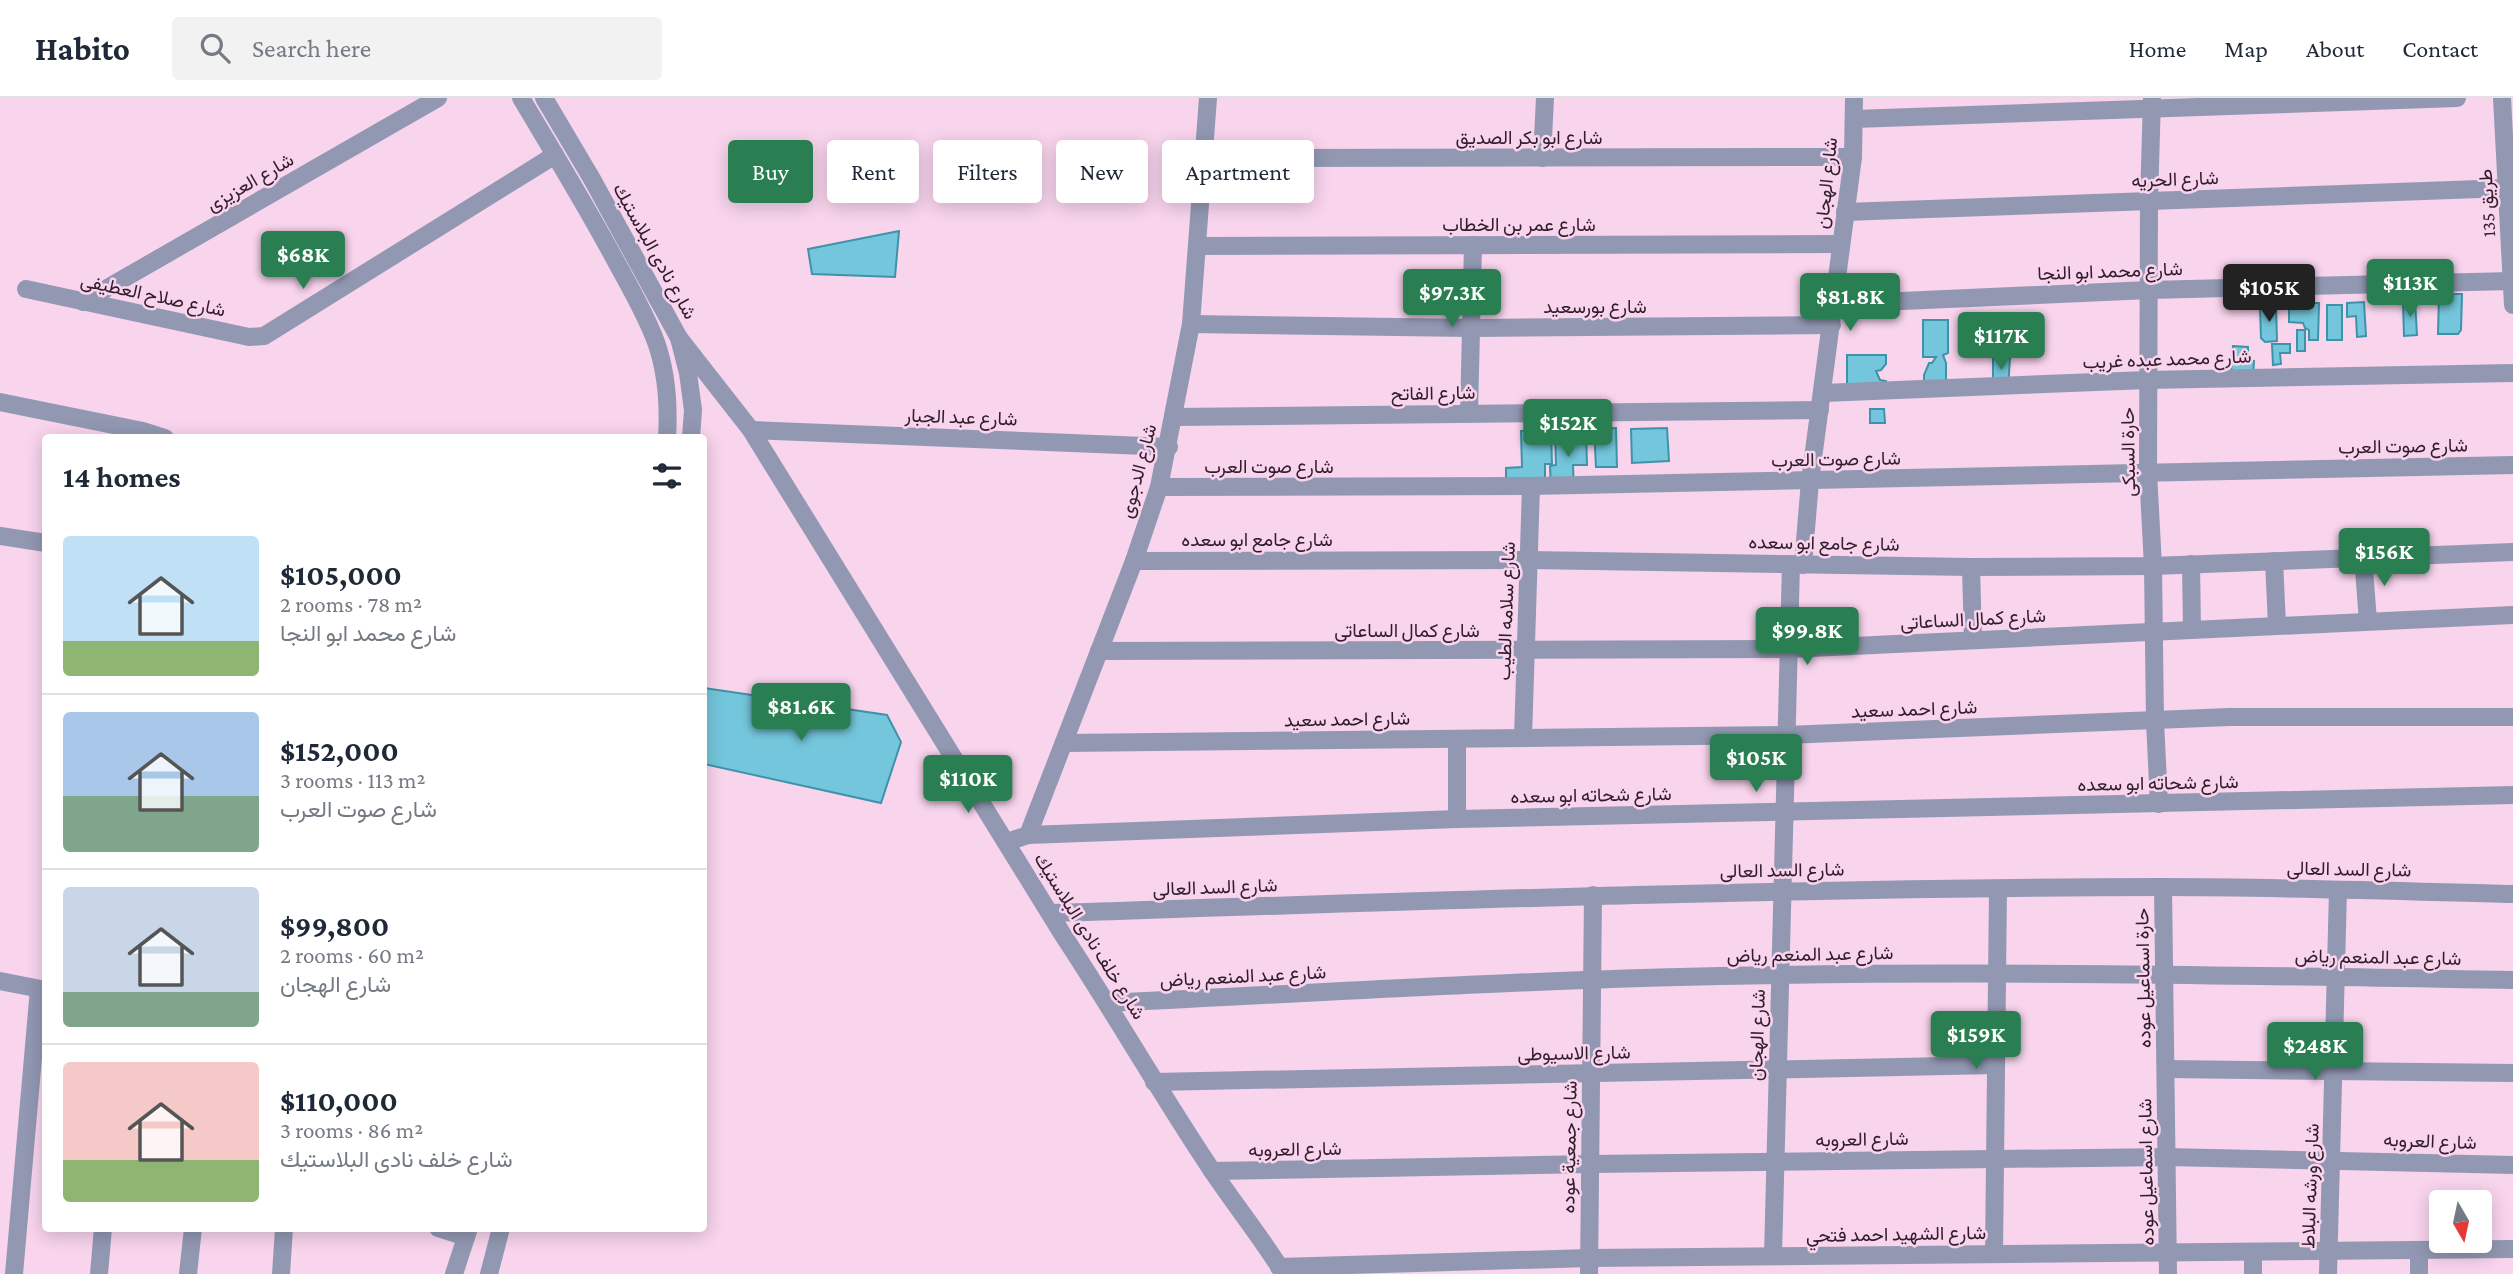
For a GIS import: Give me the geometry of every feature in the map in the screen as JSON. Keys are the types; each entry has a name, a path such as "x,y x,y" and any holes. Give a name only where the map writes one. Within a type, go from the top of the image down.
{"street":[{"name":"شارع العزيزى","path":"83,302 438,98"},
{"name":"شارع نادى البلاستيك","path":"521,98 639,304 656,342 669,408 667,434"},
{"name":"شارع نادى البلاستيك","path":"544,98 592,179 679,338 688,373 693,410 691,434"},
{"name":"شارع الدجوى","path":"1206,140 1208,98"},
{"path":"1542,158 1545,98"},
{"name":"شارع الهجان","path":"1773,1256 1789,649 1797,564 1835,304 1840,244 1853,157 1854,98"},
{"path":"1854,119 2152,104 2456,98"},
{"name":"طريق 135","path":"2502,98 2513,305"},
{"name":"حارة السبكى","path":"2152,104 2148,472 2160,804"},
{"name":"شارع صلاح العطيفى","path":"26,289 248,337 264,336 555,155"},
{"name":"شارع ابو بكر الصديق","path":"1314,158 1853,157"},
{"name":"شارع الحريه","path":"1845,212 2507,188"},
{"name":"شارع الدجوى","path":"1028,835 1134,561 1159,487 1191,324 1202,203"},
{"name":"شارع عمر بن الخطاب","path":"1199,246 1840,244"},
{"path":"1469,414 1474,245"},
{"name":"شارع محمد ابو النجا","path":"1835,304 2149,290 2512,281"},
{"name":"شارع بورسعيد","path":"1191,324 1471,328 1832,324"},
{"name":"شارع خلف نادى البلاستيك","path":"679,338 751,430 1108,1003 1154,1082 1281,1270"},
{"name":"شارع محمد عبده غريب","path":"1821,401 2147,380 2513,373"},
{"name":"شارع الفاتح","path":"1173,417 1469,414 1821,401"},
{"path":"0,402 152,434"},
{"name":"شارع عبد الجبار","path":"751,430 1168,447"},
{"name":"شارع صوت العرب","path":"1159,487 1531,486 2513,465"},
{"name":"شارع سلامه الطيب","path":"1523,738 1531,486"},
{"path":"0,536 42,542"},
{"name":"شارع جامع ابو سعده","path":"1134,561 1529,560 1971,567 2153,566 2513,552"},
{"path":"2363,557 2368,621"},
{"path":"2274,561 2277,625"},
{"path":"2191,564 2192,629"},
{"path":"1971,567 1973,640"},
{"name":"شارع كمال الساعاتى","path":"1099,651 1789,649 2513,615"},
{"name":"شارع احمد سعيد","path":"1064,743 1786,735 2229,717 2513,717"},
{"path":"1457,739 1457,819"},
{"name":"شارع شحاته ابو سعده","path":"1007,842 1028,835 1457,819 2513,795"},
{"name":"شارع السد العالى","path":"1051,913 1782,891 2163,887 2513,894"},
{"name":"حارة اسماعيل عوده","path":"2163,887 2166,1069"},
{"path":"1994,1254 1998,889"},
{"name":"شارع ورشه البلاط","path":"2328,1274 2338,890"},
{"name":"شارع جمعية عوده","path":"1589,1266 1593,895"},
{"name":"شارع عبد المنعم رياض","path":"1108,1003 1592,979 1780,975 2164,975 2513,980"},
{"path":"0,981 42,989 14,1274"},
{"name":"شارع الاسيوطى","path":"1154,1082 1996,1065"},
{"path":"2166,1069 2513,1073"},
{"name":"شارع اسماعيل عوده","path":"2166,1069 2168,1274"},
{"name":"شارع العروبه","path":"1212,1171 2168,1157 2513,1165"},
{"path":"99,1274 103,1232"},
{"path":"188,1274 193,1232"},
{"path":"281,1274 284,1232"},
{"path":"489,1274 500,1232"},
{"path":"454,1274 468,1233"},
{"name":"شارع الشهيد احمد فتحي","path":"1281,1270 1589,1266 1773,1256 2513,1249"},
{"path":"2419,1250 2419,1274"},
{"path":"2253,1252 2253,1274"}],"building":[{"path":"899,231 895,277 812,274 808,249"},
{"path":"2439,294 2462,294 2461,330 2458,334 2438,334"},
{"path":"2415,301 2417,335 2404,336 2403,302"},
{"path":"2364,302 2366,336 2357,337 2356,316 2347,317 2347,303"},
{"path":"2289,303 2319,303 2318,340 2309,340 2309,330 2303,323 2289,322"},
{"path":"2327,305 2342,305 2342,340 2327,340"},
{"path":"2276,306 2277,341 2265,342 2261,338 2260,307"},
{"path":"1923,320 1948,320 1948,353 1943,355 1946,363 1946,393 1924,393 1924,375 1929,363 1936,357 1923,357"},
{"path":"2297,330 2305,330 2305,351 2297,351"},
{"path":"2272,344 2290,344 2290,353 2280,353 2281,364 2273,365"},
{"path":"2233,346 2248,347 2248,360 2254,361 2253,376 2231,374"},
{"path":"1993,354 2010,356 2008,390 1993,391"},
{"path":"1847,355 1886,355 1886,364 1876,371 1880,380 1886,381 1886,394 1847,394"},
{"path":"1870,409 1884,409 1885,423 1870,423"},
{"path":"1616,428 1617,467 1596,467 1594,429"},
{"path":"1667,428 1669,461 1632,463 1631,429"},
{"path":"1551,430 1552,464 1545,464 1545,489 1506,490 1506,468 1522,467 1521,431"},
{"path":"1586,431 1587,465 1573,465 1574,490 1551,491 1550,466 1556,465 1555,432"},
{"path":"707,688 887,715 901,742 881,803 707,765"}]}
